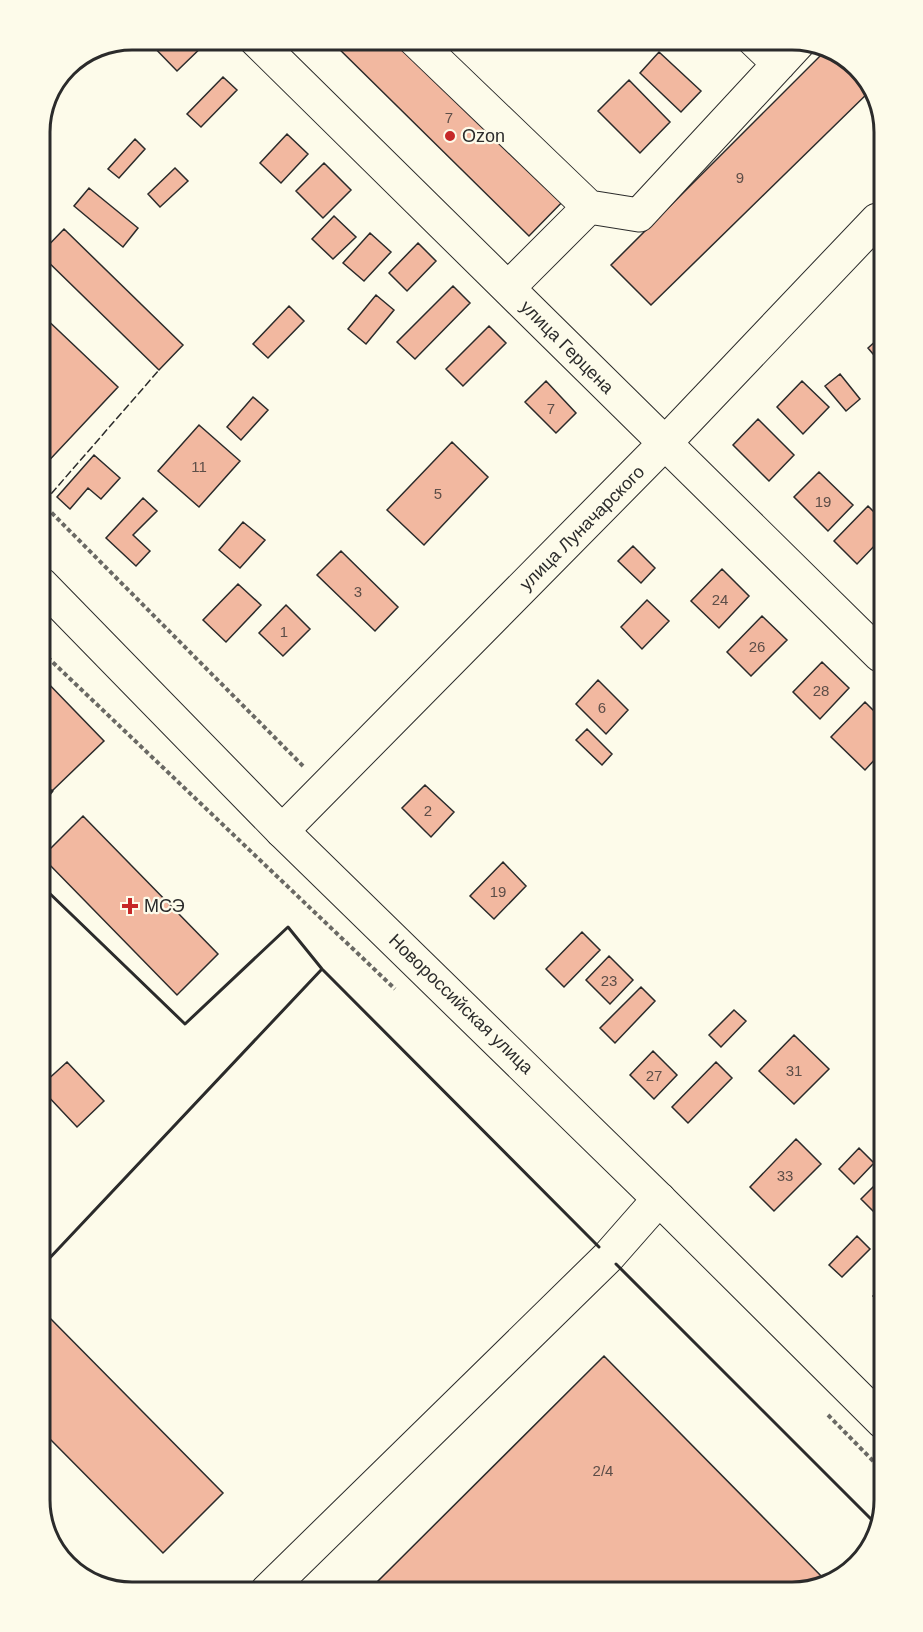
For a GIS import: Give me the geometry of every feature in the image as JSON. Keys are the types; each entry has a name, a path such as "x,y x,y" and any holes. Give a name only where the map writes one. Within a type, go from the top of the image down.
{"street":[{"name":"улица Герцена","path":"266,50 874,649"},
{"path":"425,50 589,207 639,215 792,50"},
{"path":"764,50 779,64"},
{"path":"508,288 589,207"},
{"name":"улица Луначарского","path":"282,831 665,443 874,223"},
{"name":"Новороссийская улица","path":"50,593 282,831 874,1413"},
{"path":"276,1582 608,1257 658,1199"}],"path":[{"path":"50,511 324,788"},
{"path":"50,660 396,990"},
{"path":"826,1414 874,1462"}],"building":[{"path":"157,50 199,50 177,71"},
{"path":"340,50 421,50 569,195 529,236"},
{"path":"659,52 701,91 681,112 640,73"},
{"path":"821,55 837,63 860,86 865,96 651,305 611,265"},
{"path":"223,77 237,90 201,127 187,114"},
{"path":"629,80 670,122 640,153 598,111"},
{"path":"287,134 308,154 281,183 260,163"},
{"path":"135,139 145,149 119,178 108,169"},
{"path":"324,163 351,190 323,218 296,191"},
{"path":"175,168 188,181 160,207 148,194"},
{"path":"89,188 138,228 123,247 74,206"},
{"path":"334,216 356,237 333,259 312,239"},
{"path":"64,229 183,345 159,370 50,264 50,244"},
{"path":"370,233 391,252 364,281 343,263"},
{"path":"418,243 436,261 407,291 389,273"},
{"path":"453,286 470,303 415,359 397,342"},
{"path":"376,295 394,310 366,344 348,329"},
{"path":"289,306 304,321 268,358 253,344"},
{"path":"50,322 118,387 50,459"},
{"path":"489,326 506,343 463,386 446,369"},
{"path":"874,343 874,355 868,348"},
{"path":"840,374 860,399 846,411 825,386"},
{"path":"546,381 576,413 556,433 525,402"},
{"path":"802,381 829,407 803,434 777,407"},
{"path":"253,397 268,410 241,440 227,427"},
{"path":"758,419 794,455 769,481 733,445"},
{"path":"199,425 240,461 199,507 158,471"},
{"path":"452,442 488,477 424,545 387,510"},
{"path":"94,455 120,478 101,499 88,488 70,509 57,497"},
{"path":"819,472 853,505 828,531 794,497"},
{"path":"143,498 157,511 133,535 150,551 136,566 106,538"},
{"path":"868,506 874,512 874,546 857,564 834,541"},
{"path":"243,522 265,540 240,568 219,550"},
{"path":"633,546 655,568 641,583 618,561"},
{"path":"341,551 398,607 375,631 317,575"},
{"path":"722,569 749,596 719,628 691,601"},
{"path":"238,584 261,605 226,642 203,620"},
{"path":"647,600 669,621 642,649 621,627"},
{"path":"286,605 310,629 283,656 259,633"},
{"path":"762,616 787,640 751,676 727,652"},
{"path":"822,662 849,688 820,719 793,692"},
{"path":"598,680 628,710 606,734 576,704"},
{"path":"50,685 104,741 52,791 50,789"},
{"path":"865,702 874,711 874,760 865,770 831,737"},
{"path":"587,729 612,754 602,765 576,740"},
{"path":"425,785 454,812 431,837 402,808"},
{"name":"МСЭ","path":"83,816 218,954 177,995 50,865 50,849"},
{"path":"503,862 526,886 494,919 470,896"},
{"path":"582,932 600,950 564,987 546,969"},
{"path":"609,956 633,980 610,1004 586,980"},
{"path":"641,987 655,1001 615,1043 600,1028"},
{"path":"734,1010 746,1021 721,1047 709,1035"},
{"path":"794,1035 829,1069 794,1104 759,1071"},
{"path":"653,1051 677,1075 654,1099 630,1075"},
{"path":"67,1062 104,1101 77,1127 50,1098 50,1078"},
{"path":"716,1062 732,1078 688,1123 672,1107"},
{"path":"796,1139 821,1164 774,1211 750,1187"},
{"path":"859,1148 874,1163 854,1184 839,1169"},
{"path":"874,1186 874,1212 861,1199"},
{"path":"857,1236 870,1249 842,1277 829,1265"},
{"path":"50,1318 223,1493 163,1553 50,1439"},
{"path":"604,1356 822,1577 807,1581 791,1582 377,1582"}],"fence":[{"path":"50,495 159,370"}],"wall":[{"path":"50,894 185,1024 288,927 322,969 599,1247"},
{"path":"50,1258 322,969"},
{"path":"616,1264 871,1519"}],"place":[{"name":"Ozon","path":"450,136"},
{"name":"МСЭ","path":"130,906"}]}
